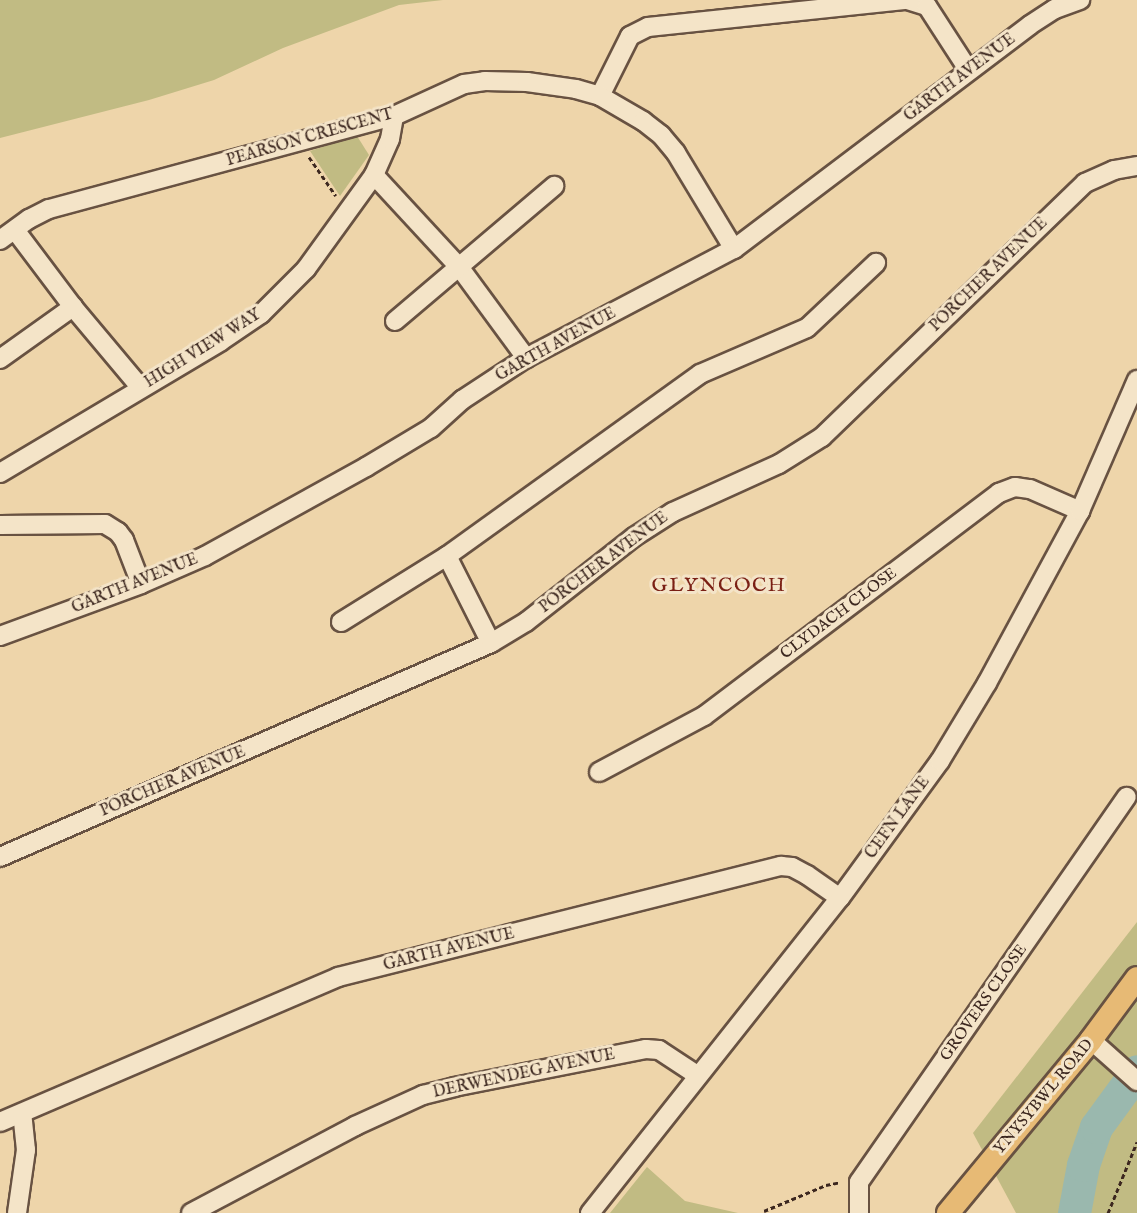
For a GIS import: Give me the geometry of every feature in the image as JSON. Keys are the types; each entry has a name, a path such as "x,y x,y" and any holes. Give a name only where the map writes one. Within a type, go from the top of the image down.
{"main road":[{"name":"YNYSYBWL ROAD","path":"948,1213 1091,1040 1137,978"}],"street":[{"path":"600,96 630,36 648,27 907,0 927,6 969,71"},
{"name":"GARTH AVENUE","path":"0,636 141,584 205,556 366,467 431,428 462,400 526,358 734,249 1038,20 1055,9 1080,0"},
{"name":"PEARSON CRESCENT","path":"0,240 28,219 49,209 394,116 464,84 485,81 527,82 576,89 600,96 662,135 676,153 734,249"},
{"name":"HIGH VIEW WAY","path":"0,473 261,314 306,269 374,176 390,139 394,116"},
{"name":"PORCHER AVENUE","path":"0,857 491,643 526,622 634,537 673,512 779,464 822,437 1085,183 1114,170 1137,166"},
{"path":"374,176 460,268 526,358"},
{"path":"395,321 554,186"},
{"path":"15,230 73,307 141,388"},
{"path":"341,622 447,556 700,374 807,328 876,263"},
{"path":"0,359 73,307"},
{"name":"CEFN LANE","path":"590,1213 697,1075 840,898 940,762 987,683 1080,511 1137,380"},
{"name":"CLYDACH CLOSE","path":"599,772 704,716 999,493 1015,487 1030,489 1080,511"},
{"path":"0,525 105,524 118,531 124,540 141,584"},
{"path":"447,556 491,643"},
{"name":"GROVERS CLOSE","path":"855,1213 860,1182 1127,798"},
{"name":"GARTH AVENUE","path":"0,1122 338,977 781,866 792,867 807,875 840,898"},
{"path":"1091,1040 1115,1064 1137,1081"},
{"name":"DERWENDEG AVENUE","path":"191,1213 363,1122 423,1095 646,1049 659,1050 697,1075"},
{"path":"17,1213 26,1150 22,1114"}],"path":[{"path":"299,142 347,212"},
{"path":"1108,1213 1137,1142"},
{"path":"764,1212 839,1181 859,1190"}],"shaded area":[{"path":"0,0 443,0 399,5 283,48 214,80 149,100 0,138"},
{"path":"357,136 369,155 340,196 310,151"},
{"path":"1137,922 1137,1213 1016,1213 973,1133"},
{"path":"647,1167 685,1201 738,1213 610,1213"}],"waterway":[{"path":"1074,1213 1083,1165 1096,1127 1137,1071"}],"district":[{"name":"GLYNCOCH","path":"719,585"}]}
